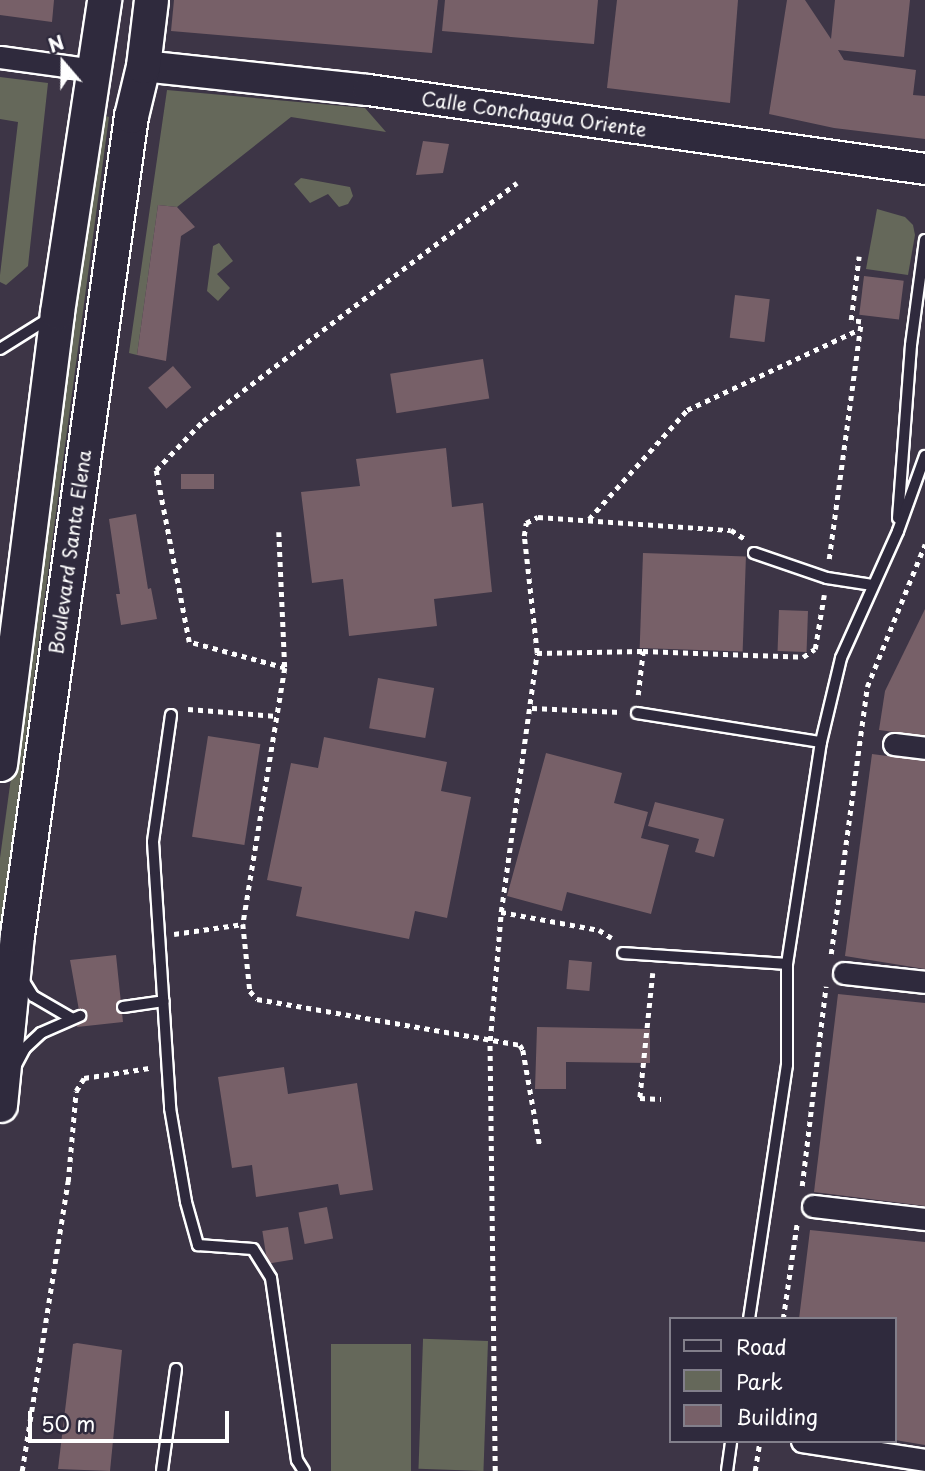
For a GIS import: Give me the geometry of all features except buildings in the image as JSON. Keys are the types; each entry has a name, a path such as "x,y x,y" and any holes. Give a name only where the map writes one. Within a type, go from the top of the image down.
{"main road":[{"path":"0,764 57,312 104,0"},
{"path":"124,0 122,40 131,60 143,66"},
{"name":"Boulevard Santa Elena","path":"0,1105 16,934 131,116 143,66 151,0"},
{"path":"95,70 113,75 121,96 104,197 104,217 112,251"}],"street":[{"path":"0,57 95,70"},
{"name":"Calle Conchagua Oriente","path":"143,66 368,90 925,169"},
{"path":"894,744 925,748"},
{"path":"835,977 925,982"},
{"path":"804,1204 925,1219"},
{"path":"815,1443 925,1460"}],"lane":[{"path":"898,531 909,372 925,240"},
{"path":"0,349 57,312"},
{"path":"749,1317 787,1065 787,964 821,742 842,658 898,531 925,456"},
{"path":"754,554 827,578 872,585"},
{"path":"637,713 821,742"},
{"path":"171,715 153,842 170,1108 184,1189 198,1245 253,1249 271,1278 297,1460 304,1471"},
{"path":"0,1119 18,1059 41,1033 75,1017 45,1005 25,986 16,934"},
{"path":"623,953 787,964"},
{"path":"123,1007 164,1001"},
{"path":"162,1471 176,1370"},
{"path":"727,1471 731,1443"}],"path":[{"path":"285,667 188,642 156,470 202,421 517,183"},
{"path":"537,653 643,651 809,655 815,649 861,322 851,320 859,256"},
{"path":"588,520 687,410 860,329"},
{"path":"495,1471 490,1041 501,912 537,653 524,536 526,523 538,517 731,530 743,537 754,554"},
{"path":"279,532 285,667 243,924 250,991 257,999 520,1045 523,1049 540,1146"},
{"path":"830,956 867,687 925,544"},
{"path":"531,708 637,713 643,651"},
{"path":"171,715 183,709 198,709 277,716"},
{"path":"501,912 599,930 613,938 616,948 623,953"},
{"path":"160,936 243,924"},
{"path":"654,955 640,1098 661,1099"},
{"path":"783,1317 804,1204 835,977"},
{"path":"22,1471 68,1182 76,1091 84,1079 168,1065"},
{"path":"755,1471 760,1443"}],"green space":[{"path":"0,77 48,83 28,266 6,285 0,282 0,275 18,122 0,119"},
{"path":"167,90 365,108 386,132 291,117 177,207 158,205 137,355 129,353"},
{"path":"102,115 109,117 0,931 0,858"},
{"path":"301,178 350,187 353,196 348,204 339,207 328,194 310,203 294,184"},
{"path":"877,209 905,217 913,225 915,235 908,275 866,269"},
{"path":"219,243 233,261 217,274 230,288 218,301 207,291 213,246"},
{"path":"423,1339 488,1341 483,1471 419,1469"},
{"path":"331,1344 411,1344 411,1471 331,1471"}]}
